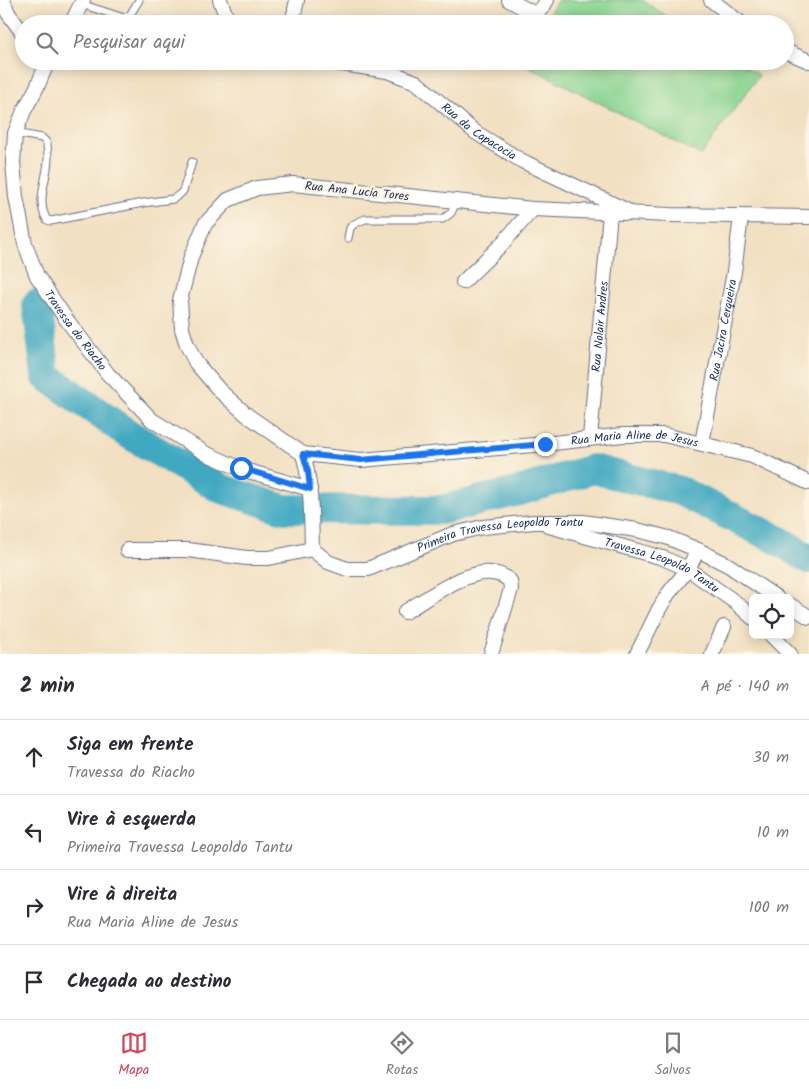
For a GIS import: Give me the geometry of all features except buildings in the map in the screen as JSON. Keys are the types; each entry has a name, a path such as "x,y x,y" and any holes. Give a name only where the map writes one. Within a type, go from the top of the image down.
{"street":[{"path":"3,0 15,22"},
{"path":"220,0 226,15"},
{"path":"294,15 297,0"},
{"path":"509,0 536,13 547,0"},
{"path":"711,0 730,15"},
{"path":"76,15 82,2"},
{"path":"794,55 809,61"},
{"name":"Travessa do Riacho","path":"44,70 24,111 16,133 13,163 16,197 24,244 38,276 66,319 108,374 152,420 205,453 241,468 310,489"},
{"name":"Rua da Capacocia","path":"381,70 416,82 475,132 522,161 633,214"},
{"name":"Rua Ana Lucia Tores","path":"303,454 247,416 220,391 196,364 182,329 180,300 190,256 205,224 228,200 257,188 293,184 533,209 741,218 809,217"},
{"path":"463,282 501,245 533,209"},
{"name":"Rua Nolair Andres","path":"590,438 610,213"},
{"name":"Rua Jacira Cerqueira","path":"702,443 734,272 741,218"},
{"name":"Rua Maria Aline de Jesus","path":"303,454 361,460 545,444 623,435 664,435 752,456 809,483"},
{"path":"127,550 188,550 247,558 262,558 291,555 312,549 310,489 308,471 303,454"},
{"name":"Primeira Travessa Leopoldo Tantu","path":"312,549 328,562 347,568 368,569 453,534 483,527 534,522 583,522 637,530 669,538 728,565 771,594"},
{"name":"Travessa Leopoldo Tantu","path":"534,522 663,558 688,569 736,602 749,614"},
{"path":"637,654 658,609 688,569 698,550"},
{"path":"405,612 473,574 484,572 504,576 510,581 511,589 491,654"},
{"path":"794,608 809,617"},
{"path":"712,654 724,627"},
{"path":"775,639 790,654"}],"lane":[{"path":"130,15 139,0"},
{"path":"82,2 116,15"},
{"path":"16,133 42,138 47,142 48,159 41,204 46,220 51,221 173,199 180,195 192,162"},
{"path":"348,238 350,228 359,220 443,219 451,213 456,202"}],"green space":[{"path":"558,0 642,0 665,15 548,15"},
{"path":"536,70 751,70 759,75 701,155"}],"waterway":[{"path":"37,304 46,376 127,433 219,488 284,509 441,510 519,491 593,469 680,491 778,540 809,559"}],"route":[{"path":"241,468 310,489 308,471 303,454 361,460 423,453 545,444"}]}
